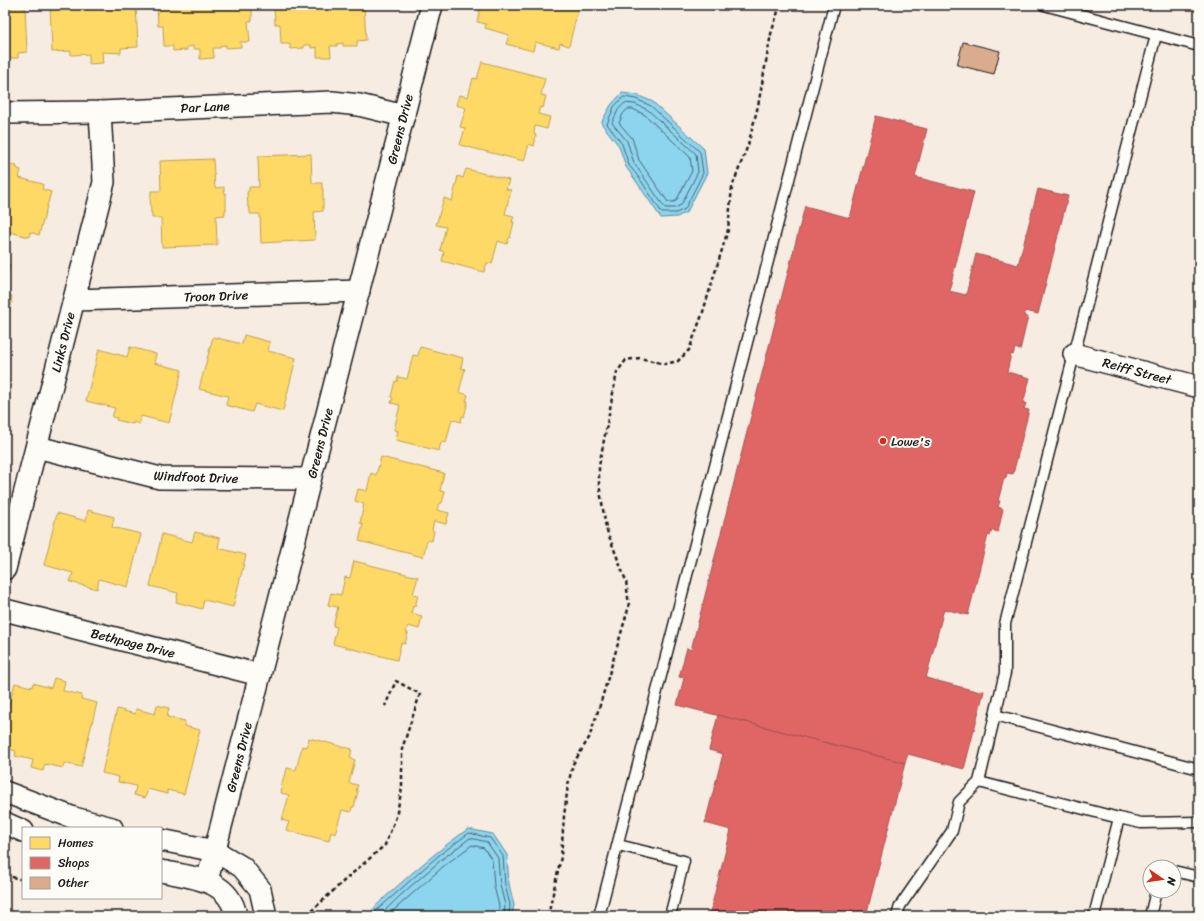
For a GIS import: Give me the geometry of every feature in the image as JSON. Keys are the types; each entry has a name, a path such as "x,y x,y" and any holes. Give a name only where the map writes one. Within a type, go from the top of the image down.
{"street":[{"name":"Greens Drive","path":"207,881 432,5"},
{"name":"Par Lane","path":"5,113 100,112 332,102 359,105 404,116"},
{"name":"Links Drive","path":"5,569 104,182 100,112"},
{"name":"Troon Drive","path":"74,300 359,291"},
{"name":"Reiff Street","path":"1074,354 1199,387"},
{"name":"Windfoot Drive","path":"36,447 160,478 310,479"},
{"name":"Bethpage Drive","path":"5,610 260,675"},
{"path":"5,792 74,818 108,827"},
{"path":"5,824 22,831"},
{"path":"162,840 215,851 242,867 260,889 266,916"},
{"path":"162,871 207,881 223,891 234,906 236,916"}],"lane":[{"path":"599,916 834,5"},
{"path":"1050,6 1199,46"},
{"path":"897,916 900,906 952,831 959,802 979,782 1005,674 1005,624 1156,35"},
{"path":"995,715 1199,769"},
{"path":"979,782 1142,823 1199,822"},
{"path":"1094,916 1119,818"},
{"path":"618,845 684,861 670,916"},
{"path":"1182,873 1199,878"},
{"path":"1150,916 1154,899"}],"path":[{"path":"548,916 561,857 568,785 573,764 589,738 629,606 626,581 606,528 599,484 598,466 617,372 626,360 640,358 665,364 678,361 689,350 702,315 728,230 732,187 748,145 758,106 771,34 780,5"},
{"path":"306,916 385,845 396,816 402,788 402,749 420,694 396,681 385,706"},
{"path":"5,875 22,880"}],"water":[{"path":"622,93 637,95 653,102 704,149 707,173 687,212 677,217 661,218 626,167 619,146 601,123 611,105"},
{"path":"468,829 493,834 507,855 509,884 514,905 512,916 369,916 379,903 410,875 438,851"}],"building: Homes":[{"path":"5,5 25,5 27,52 18,53 18,58 5,58"},
{"path":"50,5 136,5 138,47 121,48 121,53 102,52 103,63 89,64 89,54 71,55 71,51 52,52"},
{"path":"157,5 252,5 252,21 248,21 250,42 240,42 241,47 226,48 226,45 220,46 220,48 213,48 214,58 200,59 200,49 193,49 193,46 187,47 187,50 173,51 173,46 164,46 163,26 158,26"},
{"path":"274,5 364,5 366,40 357,41 357,46 343,46 343,43 337,44 337,46 330,46 331,57 317,57 317,47 311,48 311,45 304,45 304,48 290,49 290,44 281,44 280,24 275,24"},
{"path":"481,5 579,5 569,46 560,43 559,48 535,42 533,51 506,44 509,35 485,28 486,24 477,22"},
{"path":"482,62 545,78 541,95 546,96 543,108 540,107 538,114 550,117 547,129 535,126 534,134 536,135 534,146 529,144 524,161 460,145 465,128 460,127 466,108 456,105 459,95 468,97 473,78 477,79"},
{"path":"311,154 312,183 322,183 323,189 323,211 314,212 315,240 261,243 260,214 250,214 247,192 249,191 249,187 259,187 258,156"},
{"path":"213,159 215,188 224,187 224,193 226,193 225,215 216,216 217,245 162,247 161,218 152,218 150,197 151,191 161,191 160,161"},
{"path":"5,164 17,166 16,168 21,170 19,178 43,184 42,189 51,192 39,235 30,232 29,237 6,231 5,235"},
{"path":"466,169 509,180 506,189 511,190 505,214 514,216 510,238 507,244 498,241 492,264 487,263 484,272 442,261 444,252 440,250 446,227 436,225 444,198 452,201 458,176 463,178"},
{"path":"5,264 10,265 5,286"},
{"path":"5,295 12,296 12,302 6,323"},
{"path":"244,335 270,342 268,351 296,358 283,411 255,404 252,412 226,405 228,396 199,389 213,337 242,344"},
{"path":"130,347 156,354 154,363 182,370 169,423 141,416 139,424 116,420 117,418 112,417 115,408 86,401 99,349 127,357"},
{"path":"420,347 463,358 461,368 465,369 459,392 468,395 464,417 462,416 461,422 452,419 446,443 441,442 439,451 396,440 398,431 394,430 400,405 391,403 395,381 397,382 398,377 407,379 413,355 418,356"},
{"path":"381,457 444,473 440,491 445,492 442,503 439,503 437,510 449,513 446,524 434,521 432,541 427,540 423,557 359,541 363,524 360,523 364,504 355,501 358,489 367,491 371,473 376,475"},
{"path":"88,510 114,517 112,527 141,534 128,587 99,579 97,589 70,582 73,573 44,565 57,513 86,521"},
{"path":"195,532 220,538 218,548 246,555 233,607 204,600 202,609 176,602 178,593 150,586 162,534 192,542"},
{"path":"354,561 418,577 413,594 418,595 415,607 413,606 411,613 422,616 419,629 408,626 405,644 401,643 397,660 333,644 337,627 333,626 338,607 328,605 331,593 341,595 345,577 350,578"},
{"path":"54,678 65,681 63,691 82,695 81,699 97,703 81,767 64,763 63,768 45,764 43,771 31,768 33,760 15,756 16,751 5,748 5,721 15,683 32,687 33,683 51,688"},
{"path":"157,705 169,708 167,717 185,721 184,726 200,730 184,794 167,790 167,794 148,789 145,798 134,795 136,786 118,782 119,777 102,773 117,709 135,714 136,709 155,714"},
{"path":"309,738 352,749 350,758 355,760 349,783 358,785 354,807 352,807 351,812 342,810 335,834 331,832 329,841 286,830 289,822 282,820 289,795 281,793 285,773 287,768 296,770 302,746 307,747"}],"building: Shops":[{"name":"Lowe's","path":"876,116 927,129 915,177 974,192 949,291 966,295 976,254 1018,265 1038,189 1068,196 1038,314 1025,311 1024,316 1028,317 1020,350 1015,348 1013,355 1011,354 1007,372 1030,378 1023,403 1026,403 1024,409 1029,410 1013,474 1007,473 1006,478 1004,478 998,501 1000,501 998,507 1003,509 998,532 992,530 990,536 988,535 968,615 944,609 926,678 980,692 980,690 984,691 964,769 908,754 905,763 677,705 684,678 679,677 687,648 691,650 805,206 850,218"},
{"path":"718,715 905,763 866,916 709,916 731,830 705,823 723,754 709,750"}],"building: Other":[{"path":"963,42 1000,51 994,74 957,65"}],"place":[{"name":"Lowe's","path":"883,441"}]}
